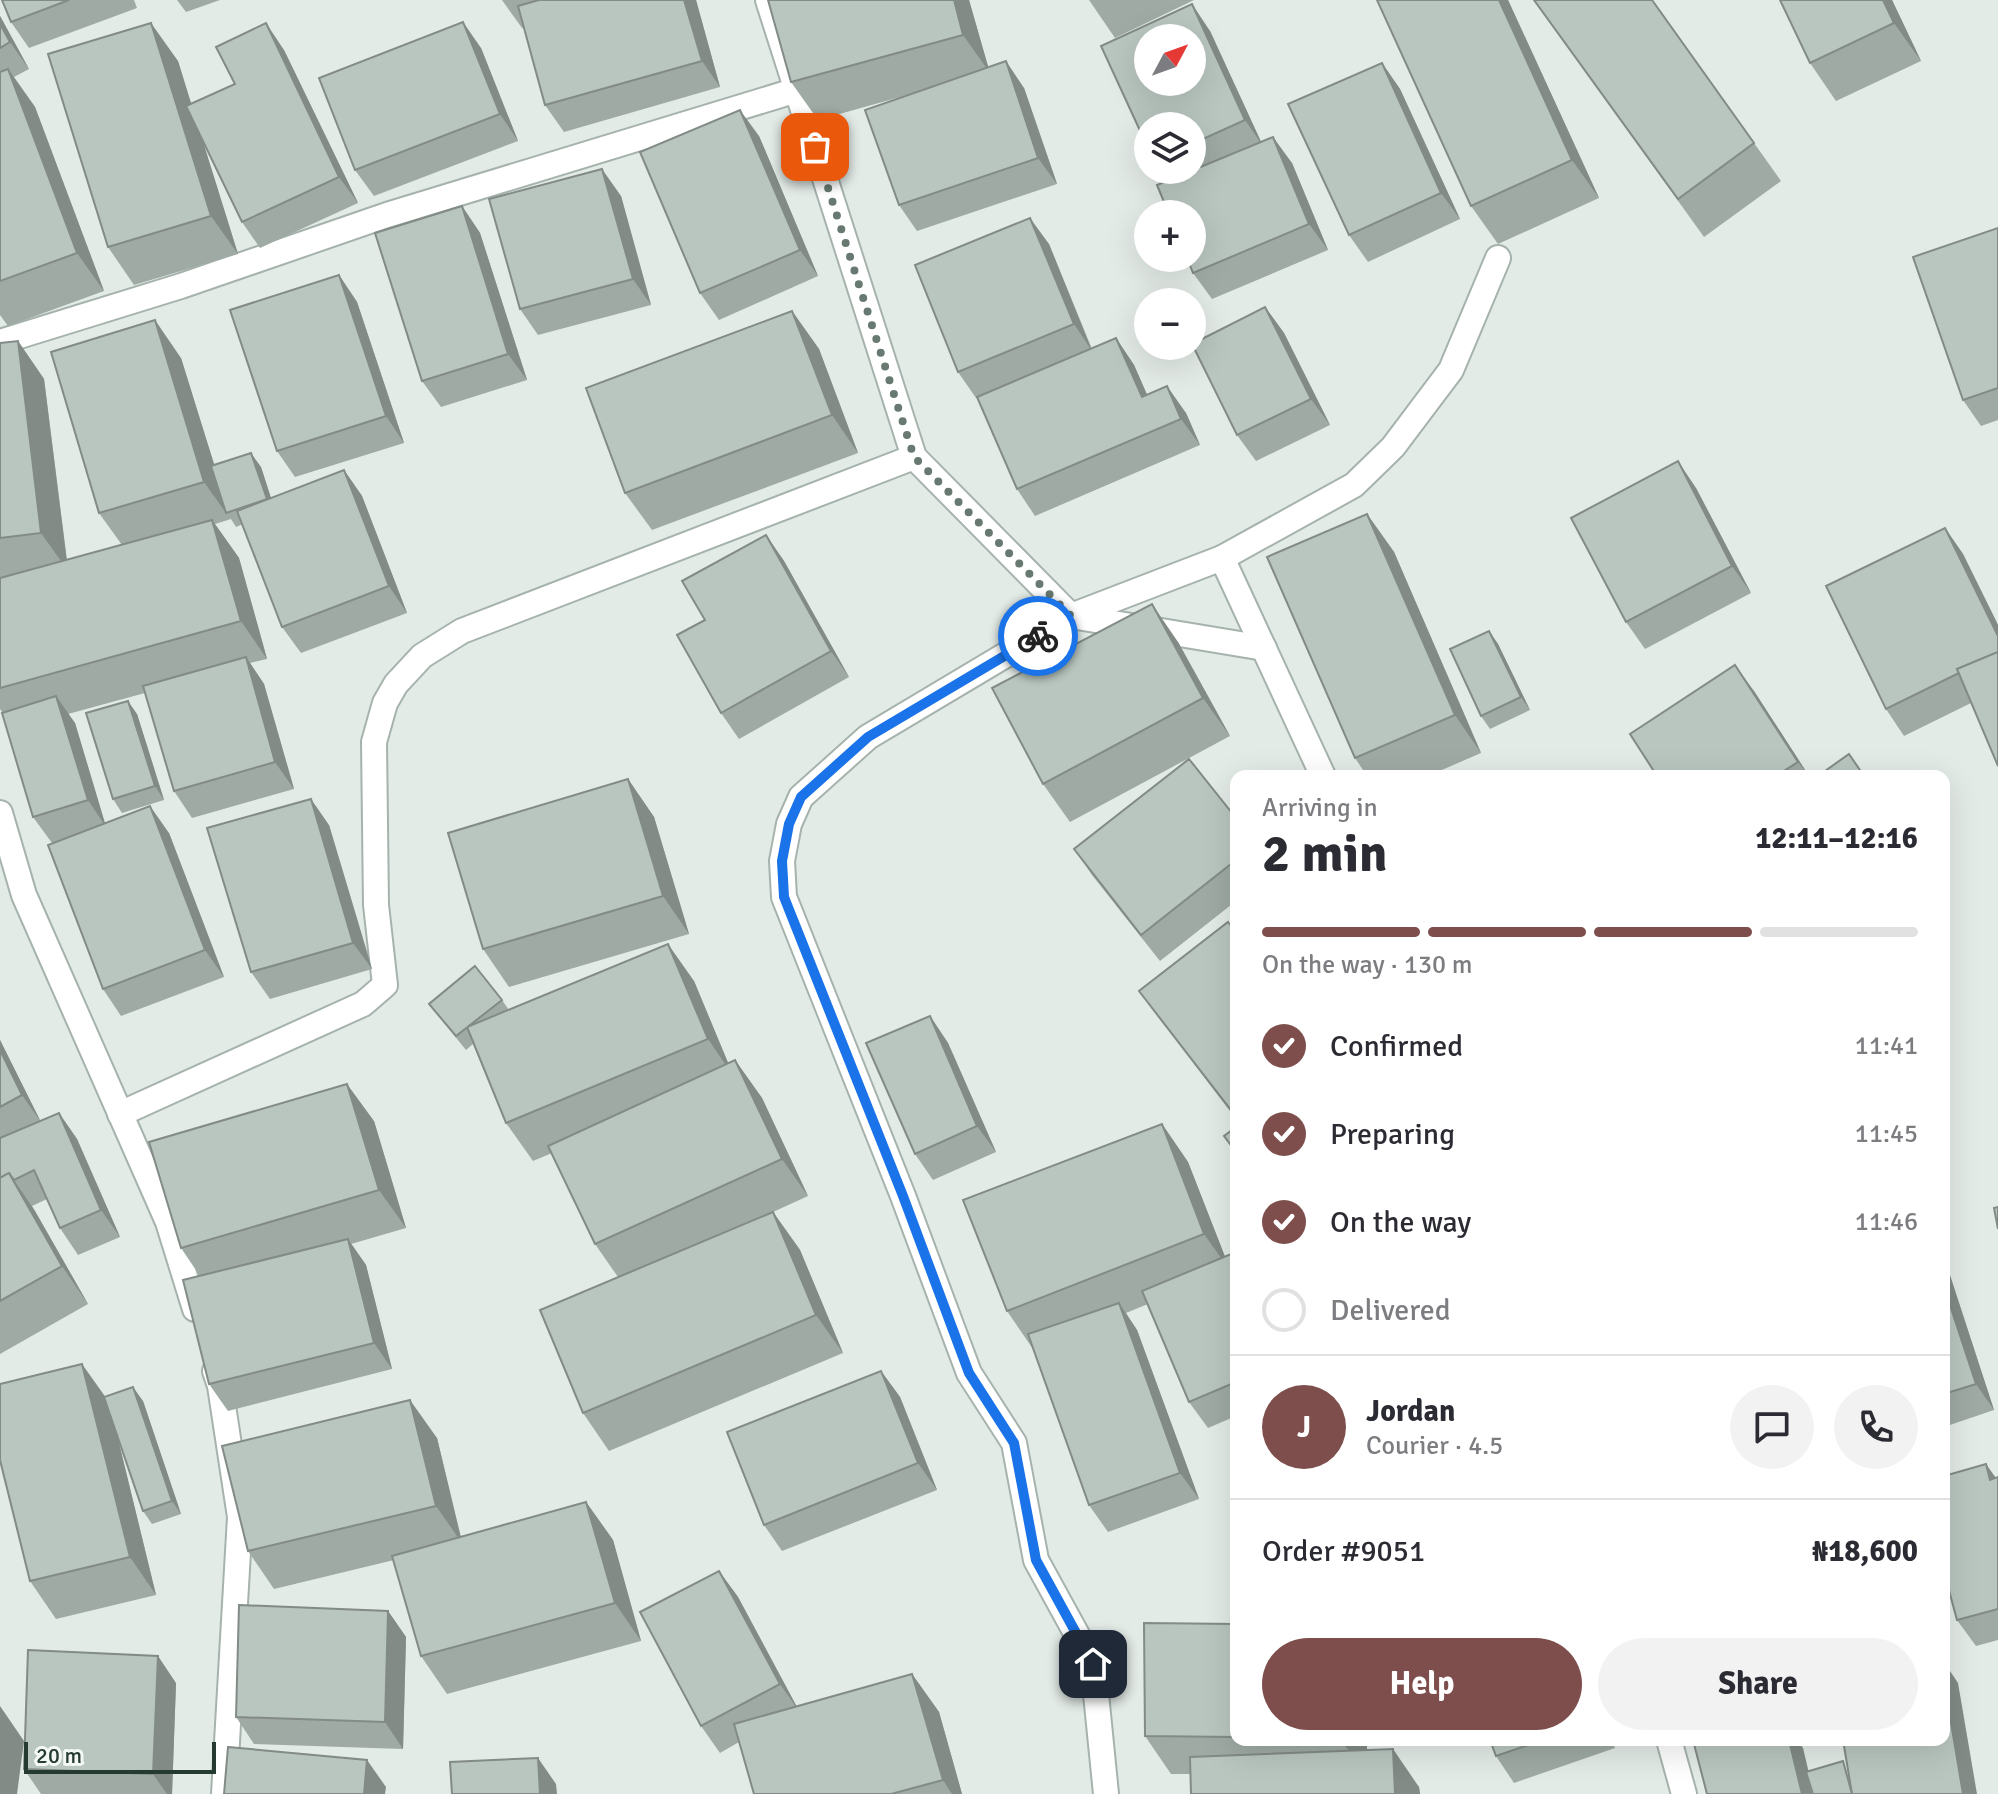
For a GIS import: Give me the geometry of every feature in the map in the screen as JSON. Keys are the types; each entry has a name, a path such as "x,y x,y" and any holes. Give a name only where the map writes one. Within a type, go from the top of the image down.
{"street":[{"path":"768,0 914,457 1071,616 1264,648"},
{"path":"0,342 181,286 387,215 797,90"},
{"path":"1106,1794 1093,1664 1036,1560 1014,1443 969,1373 898,1182 784,897 782,861 789,824 801,797 868,737 1071,616 1222,558 1354,485 1393,447 1451,370 1498,258"},
{"path":"120,1114 363,1004 385,985 376,905 374,742 385,703 396,684 422,656 462,631 914,457"},
{"path":"1222,558 1320,770"},
{"path":"0,813 24,895 168,1222 201,1326"},
{"path":"210,1356 220,1386 240,1517 224,1794"},
{"path":"1671,1746 1684,1794"}],"building":[{"path":"2,0 69,0 11,22"},
{"path":"539,0 684,0 702,61 545,105 518,6"},
{"path":"768,0 954,0 963,35 791,82"},
{"path":"1377,0 1499,0 1572,160 1471,206"},
{"path":"1534,0 1652,0 1754,143 1678,199"},
{"path":"1780,0 1883,0 1894,23 1810,63"},
{"path":"1192,4 1201,24 1149,24"},
{"path":"463,22 500,114 355,170 319,78"},
{"path":"151,23 211,216 108,247 48,54"},
{"path":"266,23 339,177 242,222 186,106 235,84 216,47"},
{"path":"0,24 10,42 0,48"},
{"path":"1134,31 1134,96 1206,96 1206,35 1245,120 1206,138 1206,112 1134,112 1134,118 1101,46"},
{"path":"1006,61 1038,158 899,205 865,110"},
{"path":"1382,63 1441,193 1349,235 1288,104"},
{"path":"8,69 77,253 0,281 0,72"},
{"path":"740,110 800,250 700,293 640,152"},
{"path":"1273,137 1309,224 1206,268 1206,200 1163,200 1157,185 1206,184 1206,165"},
{"path":"602,169 633,279 520,309 489,199"},
{"path":"462,206 508,354 422,381 375,233"},
{"path":"1030,218 1074,324 958,372 915,265"},
{"path":"1998,228 1998,388 1963,400 1913,257"},
{"path":"339,275 386,416 277,451 230,310"},
{"path":"1265,307 1311,399 1237,435 1200,360 1206,360 1206,337"},
{"path":"792,311 832,415 625,493 586,388"},
{"path":"155,320 204,482 99,513 51,352"},
{"path":"1116,338 1142,397 1167,386 1181,419 1017,489 977,397"},
{"path":"18,341 41,533 0,538 0,343"},
{"path":"251,453 267,499 226,513 211,466"},
{"path":"1678,461 1732,566 1626,622 1571,518"},
{"path":"344,470 389,586 282,627 237,511"},
{"path":"1367,514 1455,715 1355,758 1267,557"},
{"path":"212,520 241,621 0,688 0,578"},
{"path":"1945,528 1998,636 1998,652 1957,669 1959,673 1886,709 1826,586"},
{"path":"766,535 831,651 721,713 677,635 705,620 682,581"},
{"path":"1152,604 1203,698 1043,784 992,688"},
{"path":"1489,631 1521,697 1481,716 1450,649"},
{"path":"1998,652 1998,766 1957,669"},
{"path":"246,657 275,762 174,791 143,686"},
{"path":"1735,665 1798,762 1785,770 1653,770 1630,734"},
{"path":"56,696 88,800 33,817 2,713"},
{"path":"128,701 155,786 113,799 86,713"},
{"path":"1849,754 1860,770 1826,770"},
{"path":"1189,759 1230,810 1230,865 1141,935 1074,849"},
{"path":"628,779 663,896 483,949 448,833"},
{"path":"311,799 353,943 251,972 207,828"},
{"path":"150,806 205,950 103,989 48,845"},
{"path":"1228,922 1230,924 1230,1109 1139,991"},
{"path":"668,944 708,1039 506,1123 467,1027"},
{"path":"475,966 502,1000 456,1036 429,1004"},
{"path":"930,1016 977,1126 915,1154 866,1043"},
{"path":"0,1050 22,1095 0,1107"},
{"path":"735,1060 782,1159 595,1244 548,1146"},
{"path":"347,1084 379,1190 181,1248 149,1142"},
{"path":"59,1113 101,1210 60,1228 34,1170 14,1180 9,1173 0,1178 0,1138"},
{"path":"1162,1124 1204,1234 1007,1311 963,1200"},
{"path":"9,1173 62,1266 0,1301 0,1178"},
{"path":"1998,1207 1998,1229 1994,1208"},
{"path":"773,1212 816,1315 583,1413 540,1310"},
{"path":"348,1239 374,1343 209,1384 183,1280"},
{"path":"1230,1254 1230,1385 1189,1402 1142,1291"},
{"path":"1119,1303 1180,1473 1089,1505 1028,1334"},
{"path":"1950,1305 1976,1384 1950,1392"},
{"path":"82,1364 130,1557 30,1581 0,1460 0,1384"},
{"path":"881,1371 918,1463 764,1525 727,1432"},
{"path":"133,1387 172,1501 143,1511 104,1397"},
{"path":"410,1400 436,1506 248,1551 222,1446"},
{"path":"1986,1464 1990,1480 1998,1477 1998,1609 1957,1620 1950,1594 1950,1474"},
{"path":"586,1502 615,1603 421,1656 392,1556"},
{"path":"719,1571 780,1684 701,1726 640,1612"},
{"path":"239,1605 388,1611 385,1722 236,1717"},
{"path":"1144,1623 1230,1624 1230,1737 1145,1736"},
{"path":"28,1650 158,1656 153,1774 24,1769"},
{"path":"912,1674 943,1780 891,1794 754,1794 734,1724"},
{"path":"1950,1717 1963,1794 1852,1794 1844,1746 1950,1746"},
{"path":"1492,1746 1525,1746 1496,1756"},
{"path":"1695,1746 1790,1746 1802,1794 1707,1794"},
{"path":"228,1747 367,1760 364,1794 224,1794"},
{"path":"1393,1749 1395,1794 1191,1794 1190,1757"},
{"path":"538,1758 540,1794 452,1794 450,1762"},
{"path":"1843,1761 1852,1794 1813,1794 1806,1772"}],"way so far":[{"path":"815,147 914,457 1071,616 1038,636"}],"route":[{"path":"1038,636 868,737 827,772 801,797 789,824 782,861 784,897 903,1196 969,1373 1014,1443 1036,1560 1093,1664"}]}
